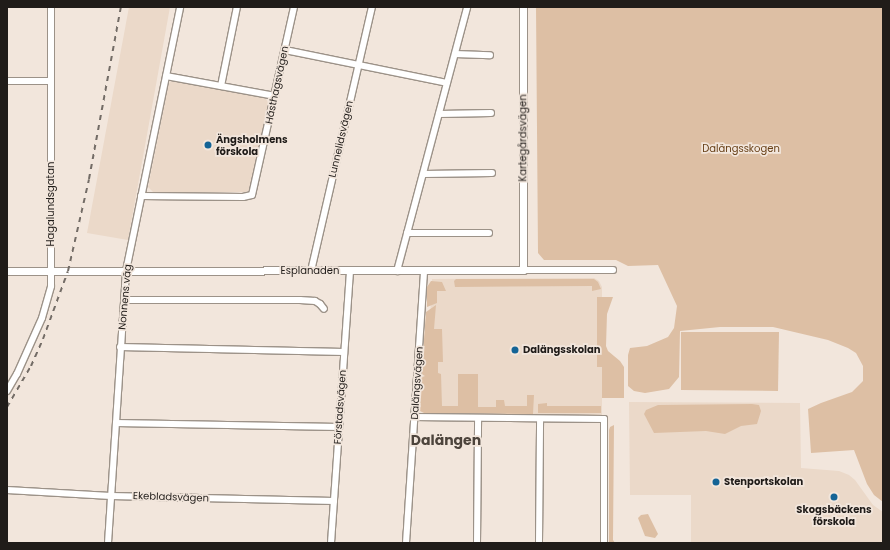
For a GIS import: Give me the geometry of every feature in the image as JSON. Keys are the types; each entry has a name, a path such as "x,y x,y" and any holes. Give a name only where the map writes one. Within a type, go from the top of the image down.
{"street":[{"name":"Hagalundsgatan","path":"7,390 19,369 42,318 50,293 50,7"},
{"name":"Nonnens väg","path":"108,543 126,271 180,7"},
{"path":"221,86 237,7"},
{"name":"Hästhagsvägen","path":"141,196 243,197 252,195 294,7"},
{"name":"Lunnelidsvägen","path":"311,271 372,7"},
{"path":"397,271 424,174 438,114 467,7"},
{"name":"Kartegårdsvägen","path":"523,7 523,270"},
{"path":"285,50 447,83"},
{"path":"455,54 490,55"},
{"path":"166,76 275,96"},
{"path":"7,81 51,81"},
{"path":"438,114 491,113"},
{"path":"424,174 492,173"},
{"path":"407,233 489,233"},
{"name":"Esplanaden","path":"7,271 613,270"},
{"name":"Förstadsvägen","path":"331,543 350,271"},
{"name":"Dalängsvägen","path":"406,543 424,271"},
{"path":"124,300 300,300 314,301 324,308"},
{"path":"120,347 344,352"},
{"path":"414,417 604,419 604,543"},
{"path":"477,543 478,418"},
{"path":"539,543 540,419"},
{"path":"116,423 339,427"},
{"name":"Ekebladsvägen","path":"7,490 111,496 334,501"}],"shaded area":[{"path":"129,7 170,7 128,240 87,233"},
{"name":"Ängsholmens förskola","path":"173,80 265,98 269,103 250,189 246,192 153,192 148,187 169,83"},
{"name":"Dalängsskolan","path":"594,278 599,281 602,287 602,415 425,413 432,279"},
{"name":"Stenportskolan","path":"629,402 800,403 801,468 839,471 849,475 855,480 873,505 883,512 883,543 691,543 691,495 630,495"}],"green space":[{"name":"Dalängsskogen","path":"536,7 883,7 883,502 874,495 867,484 854,450 811,453 808,409 852,392 863,381 863,366 856,353 848,348 828,340 773,327 720,327 680,331 679,377 669,389 645,393 634,391 628,386 628,355 630,348 647,346 668,337 674,328 677,306 658,265 628,266 616,260 544,260 538,253"},
{"path":"456,279 594,279 598,282 601,289 592,291 592,286 455,287 454,281"},
{"path":"431,281 442,282 446,291 437,291 437,303 427,307 427,287"},
{"path":"597,297 613,297 607,314 606,346 608,351 620,361 624,367 624,398 602,398 602,367 597,367"},
{"path":"436,305 434,329 442,329 443,362 438,362 438,373 441,374 442,406 458,406 458,374 478,374 478,407 496,407 496,400 504,400 505,406 527,406 527,395 534,395 533,414 424,413 420,411 419,407 426,312"},
{"path":"681,332 779,332 778,391 681,390"},
{"path":"547,403 547,406 601,406 601,413 538,413 538,404"},
{"path":"658,405 759,405 761,411 757,424 741,426 725,434 706,431 654,433 644,414 646,410"},
{"path":"614,425 613,540 615,543 609,543 609,430 610,427"},
{"path":"648,514 658,534 655,538 645,536 638,518 641,515"}],"railway":[{"path":"7,407 31,366 43,339 68,271 89,179 121,7"}],"place":[{"name":"Ängsholmens förskola","path":"208,145"},
{"name":"Dalängsskolan","path":"515,350"},
{"name":"Stenportskolan","path":"716,482"},
{"name":"Skogsbäckens förskola","path":"834,497"}],"district":[{"name":"Dalängen","path":"446,440"}]}
